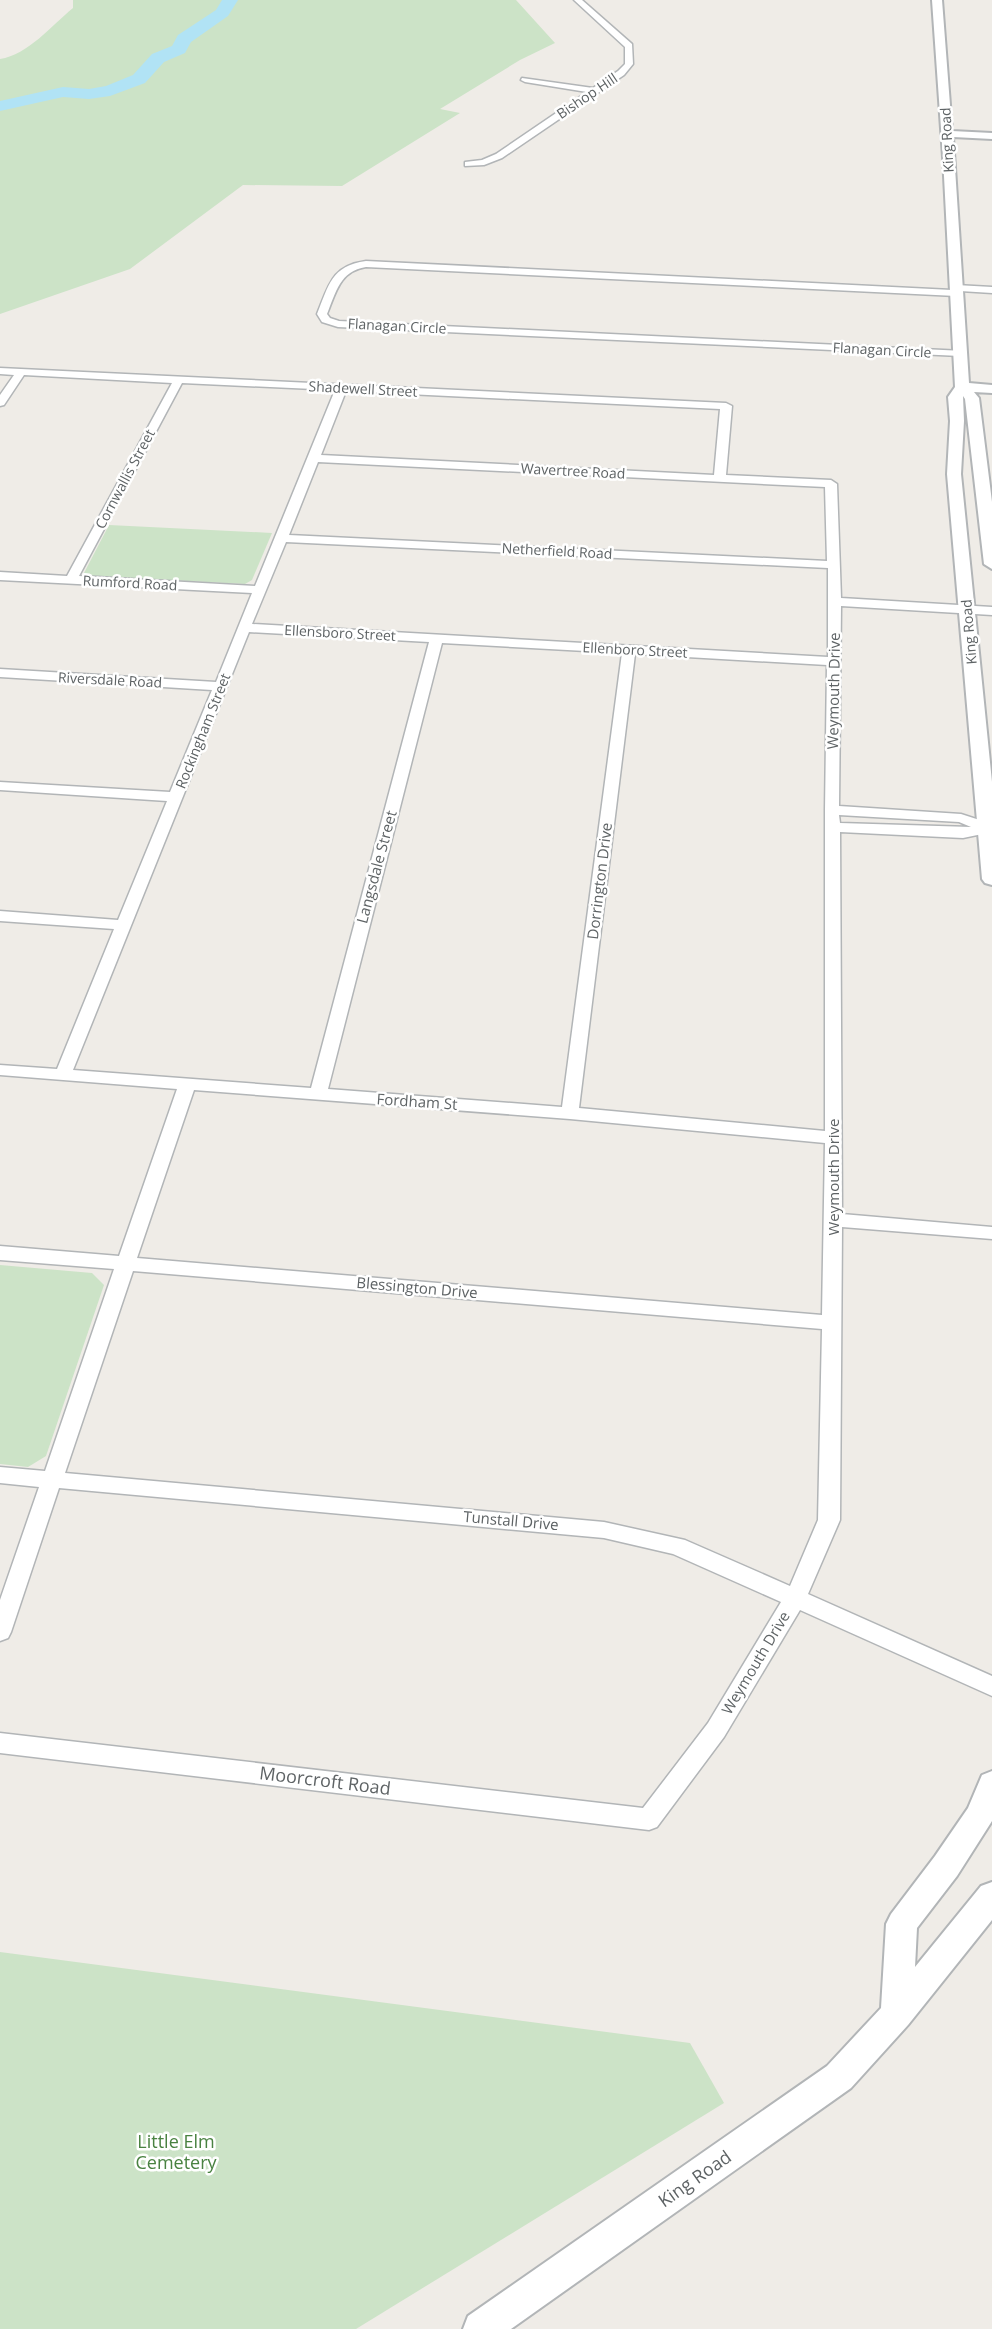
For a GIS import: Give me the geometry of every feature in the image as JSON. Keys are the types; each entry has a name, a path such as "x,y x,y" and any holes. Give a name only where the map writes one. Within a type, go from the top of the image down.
{"street":[{"name":"Bishop Hill","path":"468,164 484,162 499,156 621,73 629,64 631,54 629,46 578,0"},
{"name":"King Road","path":"937,0 948,134 962,387 955,397 957,421 954,474 986,755 992,879"},
{"path":"525,80 594,91"},
{"path":"948,134 992,136"},
{"name":"Flanagan Circle","path":"956,290 366,264 350,266 341,272 322,314 326,321 338,324 960,353"},
{"path":"956,290 992,290"},
{"name":"Shadewell Street","path":"0,371 726,406 720,478"},
{"path":"0,403 21,372"},
{"name":"Cornwallis Street","path":"70,580 179,379"},
{"path":"962,387 992,389"},
{"name":"King Road","path":"962,387 972,398 992,564"},
{"name":"Rockingham Street","path":"63,1074 342,388"},
{"name":"Wavertree Road","path":"315,458 831,484"},
{"name":"Weymouth Drive","path":"649,1818 716,1730 795,1599 829,1520 834,1138 832,810 835,603 831,484"},
{"path":"959,523 987,525"},
{"name":"Netherfield Road","path":"281,538 834,565"},
{"name":"Rumford Road","path":"0,576 260,590"},
{"path":"835,603 992,611"},
{"name":"Ellensboro Street","path":"245,628 436,639"},
{"name":"Ellenboro Street","path":"436,639 834,661"},
{"name":"Langsdale Street","path":"318,1095 436,639"},
{"name":"Dorrington Drive","path":"570,1113 629,650"},
{"name":"Riversdale Road","path":"0,673 221,686"},
{"path":"0,786 176,796"},
{"path":"832,810 961,818 990,828"},
{"path":"832,827 963,833 990,828"},
{"path":"0,916 124,925"},
{"name":"Fordham St","path":"0,1070 570,1113 834,1138"},
{"path":"0,1632 187,1084"},
{"path":"833,1220 992,1233"},
{"name":"Blessington Drive","path":"0,1253 833,1323"},
{"name":"Tunstall Drive","path":"0,1475 603,1530 677,1546 992,1686"},
{"name":"Moorcroft Road","path":"0,1743 649,1818"},
{"path":"897,2014 902,1924 946,1866 980,1815 992,1784"},
{"name":"King Road","path":"481,2329 839,2077 897,2014 992,1896"}],"green space":[{"path":"73,0 516,0 555,43 520,60 440,109 460,113 342,186 243,185 130,269 0,314 0,59 30,46 73,8"},
{"path":"109,525 272,533 252,580 245,584 92,576 84,573"},
{"path":"0,1265 92,1273 104,1285 46,1456 28,1467 0,1464"},
{"name":"Little Elm Cemetery","path":"0,1952 690,2043 724,2103 356,2329 0,2329"}],"waterway":[{"path":"0,106 63,92 89,94 110,91 139,79 158,58 179,49 184,39 222,13 230,0"}]}
